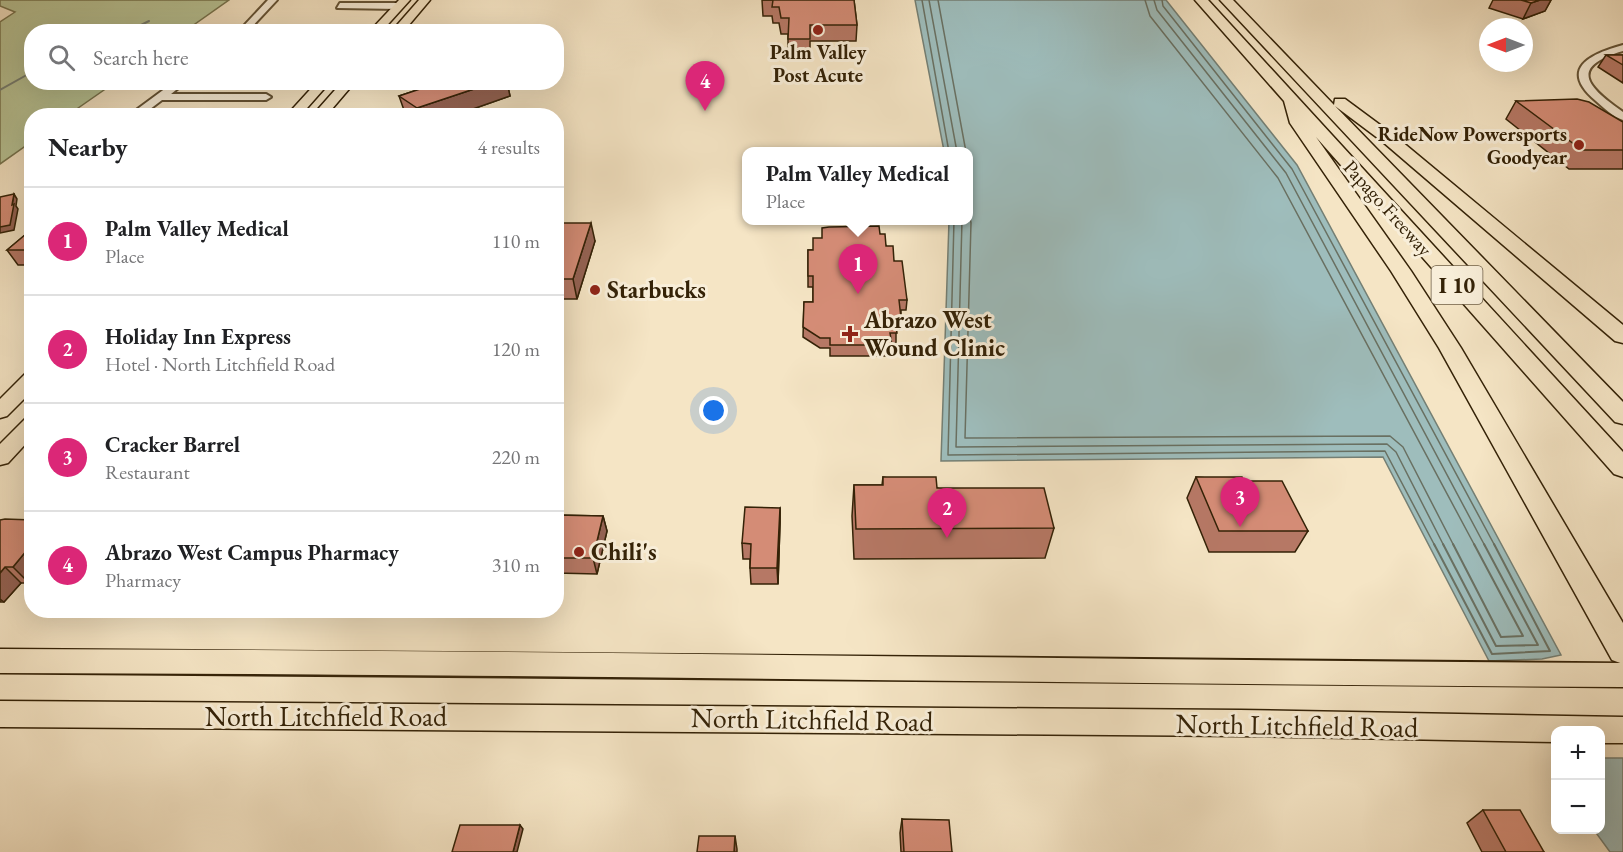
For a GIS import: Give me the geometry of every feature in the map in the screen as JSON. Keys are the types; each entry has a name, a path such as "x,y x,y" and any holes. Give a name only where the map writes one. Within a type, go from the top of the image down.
{"highway":[{"name":"Papago Freeway","path":"1201,0 1623,468"},
{"path":"1226,0 1623,416"},
{"name":"Papago Freeway","path":"1237,0 1623,393"},
{"path":"1329,93 1389,139 1623,336"},
{"path":"1291,100 1298,123 1401,271 1450,348 1623,651"}],"main road":[{"path":"403,24 425,0"},
{"path":"382,24 402,3"},
{"path":"300,108 316,90"},
{"path":"325,108 342,90"},
{"path":"0,411 24,387"},
{"path":"0,458 24,432"},
{"name":"North Litchfield Road","path":"0,660 449,662 1187,673 1623,675"},
{"name":"North Litchfield Road","path":"0,714 1228,722 1623,730"}],"street":[{"path":"250,24 273,0"},
{"path":"343,3 402,3"},
{"path":"1623,48 1596,57 1586,63 1582,71 1583,80 1597,99 1623,117"},
{"path":"145,108 171,90"},
{"path":"162,97 266,97"}],"green space":[{"path":"0,0 229,0 195,24 24,24 24,90 104,90 78,108 24,108 24,147 0,164 0,22 15,12 0,6"}],"water":[{"path":"915,0 1166,0 1297,165 1561,655 1542,659 1489,661 1383,457 941,461 949,225 973,225 973,147 943,147"},
{"path":"1605,758 1623,758 1623,852 1610,852 1597,834 1605,834"}],"building":[{"path":"773,0 854,0 857,25 810,25 810,39 788,39 789,18 781,18 779,7 772,7"},
{"path":"1521,0 1540,0 1531,3"},
{"path":"1606,55 1623,55 1623,65"},
{"path":"417,90 471,90 417,108 399,96"},
{"path":"1577,99 1589,102 1623,122 1623,150 1582,150 1516,101"},
{"path":"14,194 10,225 0,227 0,197"},
{"path":"564,223 591,223 573,279 564,279"},
{"path":"879,226 880,234 885,234 886,246 893,246 894,261 902,261 907,300 899,300 901,318 895,318 897,333 890,333 892,345 830,345 830,338 820,338 803,327 804,302 813,302 813,276 808,276 808,250 813,250 813,238 822,238 822,228"},
{"path":"24,236 24,250 7,250"},
{"path":"883,477 936,477 937,488 1044,488 1054,528 856,529 854,485 883,485"},
{"path":"1196,477 1242,477 1243,481 1282,481 1308,531 1219,531"},
{"path":"745,507 780,508 777,568 750,568 751,544 742,543"},
{"path":"564,515 603,516 593,558 564,558"},
{"path":"0,520 24,520 24,554 13,567 5,567 0,573"},
{"path":"1483,810 1520,810 1544,852 1506,852"},
{"path":"902,819 949,820 952,852 904,852"},
{"path":"460,825 520,825 513,852 452,852"},
{"path":"699,836 735,836 734,852 697,852"}],"waterway":[{"path":"143,24 149,21"},
{"path":"0,90 24,76"}],"place":[{"name":"Palm Valley Post Acute","path":"818,30"},
{"name":"Abrazo West Campus Pharmacy","path":"705,111"},
{"name":"RideNow Powersports Goodyear","path":"1579,145"},
{"name":"Starbucks","path":"595,290"},
{"name":"Palm Valley Medical","path":"858,294"},
{"name":"Abrazo West Wound Clinic","path":"850,334"},
{"name":"Cracker Barrel","path":"1240,527"},
{"name":"Holiday Inn Express","path":"947,538"},
{"name":"Chili's","path":"579,552"}]}
